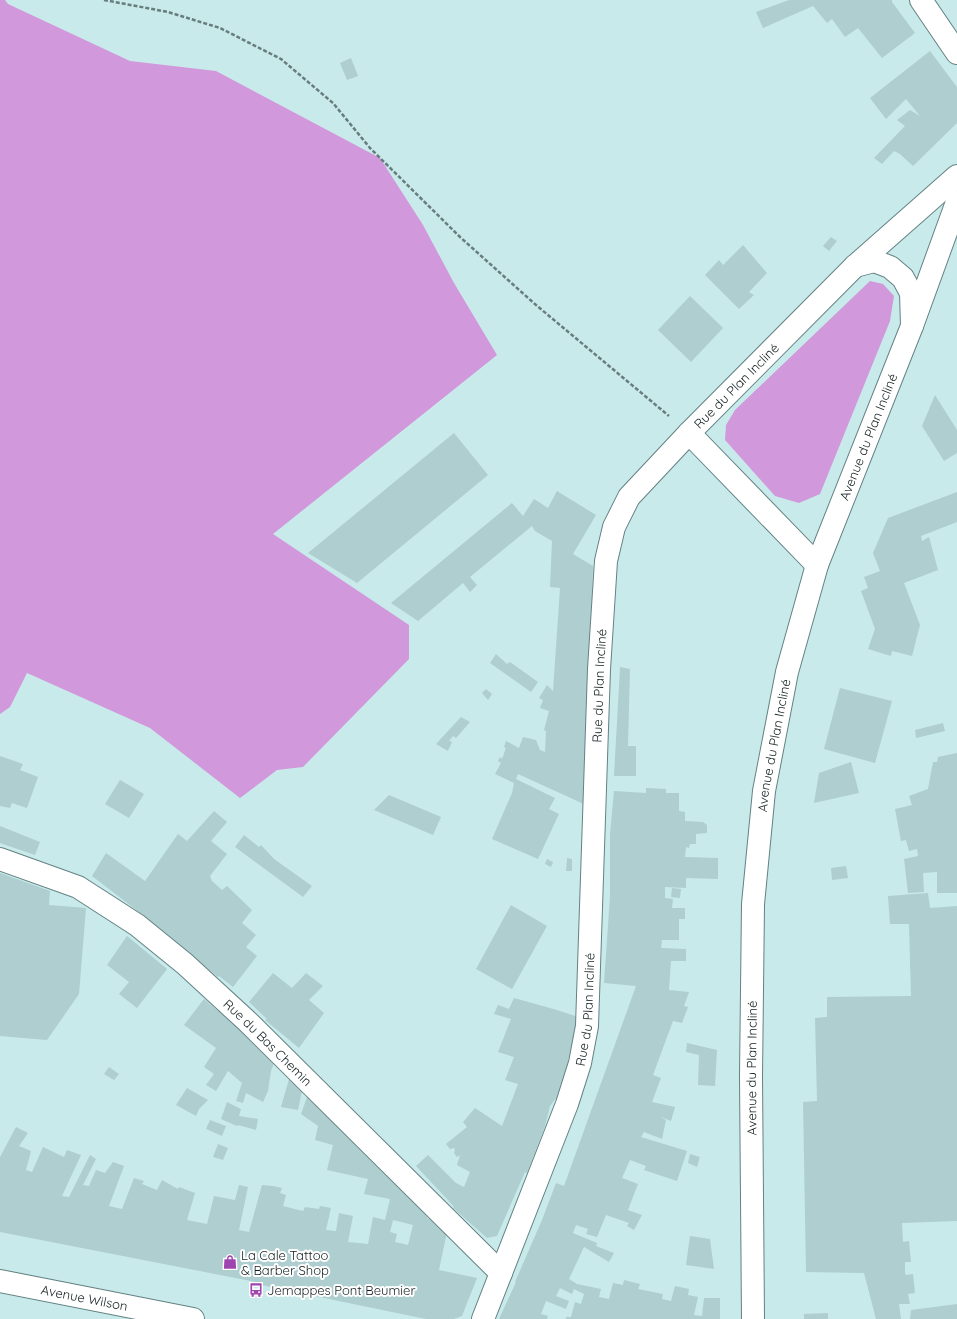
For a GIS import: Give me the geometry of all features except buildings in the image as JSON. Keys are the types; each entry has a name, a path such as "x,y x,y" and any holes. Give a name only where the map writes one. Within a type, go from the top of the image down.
{"street":[{"path":"921,0 957,53"},
{"name":"Rue du Plan Incliné","path":"483,1319 567,1104 580,1063 587,1026 599,669 606,561 614,527 629,497 689,433 855,266 957,176"},
{"name":"Avenue du Plan Incliné","path":"753,1319 751,1068 753,904 764,791 787,672 817,566 912,326 957,202"},
{"path":"855,266 874,261 890,267 903,278 911,293 912,326"},
{"path":"689,433 817,566"},
{"name":"Rue du Bas Chemin","path":"0,860 78,887 137,925 185,964 248,1022 502,1273"},
{"name":"Avenue Wilson","path":"0,1281 193,1319"}],"path":[{"path":"104,0 168,12 220,28 281,59 333,103 370,148 460,237 584,346 689,433"}],"shaded area":[{"path":"0,0 5,0 8,4 130,61 216,71 380,158 423,225 454,283 497,355 273,534 409,625 409,659 303,767 277,770 240,798 150,728 27,673 10,707 0,714"},
{"path":"870,281 883,284 894,296 890,321 820,494 799,503 775,496 725,440 726,425 735,410"}],"place":[{"name":"La Cale Tattoo & Barber Shop","path":"230,1262"},
{"name":"Jemappes Pont Beumier","path":"256,1290"}]}
